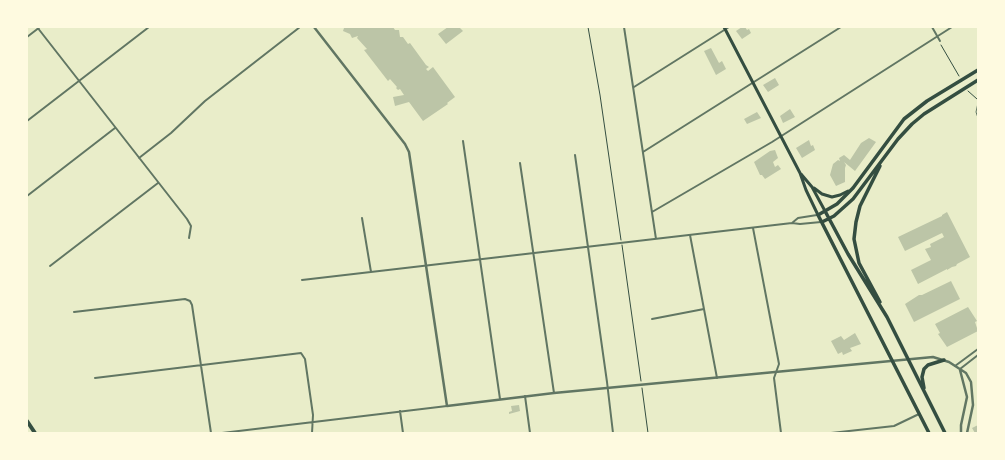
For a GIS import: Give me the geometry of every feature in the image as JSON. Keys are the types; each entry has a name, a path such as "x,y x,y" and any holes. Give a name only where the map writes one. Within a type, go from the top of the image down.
{"highway":[{"path":"27,422 35,433"}],"main road":[{"path":"726,28 800,173 818,215 929,433"},
{"path":"818,215 837,204 853,188 904,119 927,101 978,70"},
{"path":"822,222 853,199 898,138 912,124 924,114 978,80"},
{"path":"881,163 860,206 856,222 854,239 859,263 944,433"},
{"path":"800,173 812,187 848,254 883,310"},
{"path":"812,187 822,194 832,197 840,195 853,188"},
{"path":"924,391 922,377 924,369 931,364 944,360"}],"street":[{"path":"27,37 38,27 187,219 191,226 189,238"},
{"path":"27,120 148,27"},
{"path":"139,158 170,133 205,101 300,27"},
{"path":"314,27 405,144 409,152 447,406"},
{"path":"624,27 656,238"},
{"path":"643,152 841,27"},
{"path":"932,27 940,41"},
{"path":"652,212 781,136 952,27"},
{"path":"634,87 726,28"},
{"path":"27,196 115,128"},
{"path":"463,141 500,399"},
{"path":"575,155 613,433"},
{"path":"520,163 554,393"},
{"path":"50,266 158,183"},
{"path":"792,222 798,218 818,215"},
{"path":"362,218 371,272"},
{"path":"302,280 753,228 792,222 800,224 822,222"},
{"path":"753,228 779,364 774,378 781,433"},
{"path":"690,235 717,378"},
{"path":"74,312 185,299 190,301 192,305 211,433"},
{"path":"652,319 704,309"},
{"path":"955,366 978,349"},
{"path":"95,378 301,353 305,359 313,415 312,433"},
{"path":"960,370 978,355"},
{"path":"222,433 525,396 933,357 944,360 966,373 973,389 973,405 967,433"},
{"path":"960,370 967,397 961,433"},
{"path":"525,396 530,433"},
{"path":"400,411 403,433"},
{"path":"831,433 894,426 919,414"}],"lane":[{"path":"978,103 976,112 978,118"}],"path":[{"path":"588,27 600,95 621,239"},
{"path":"937,37 961,80"},
{"path":"966,88 976,99"},
{"path":"622,246 641,380"},
{"path":"642,390 648,433"}],"building":[{"path":"346,27 393,27 395,30 399,30 400,37 403,37 408,44 410,43 429,67 426,69 428,71 433,67 455,97 447,103 448,104 423,121 409,102 395,106 393,97 404,95 400,89 398,90 396,88 397,87 390,79 388,81 364,50 367,49 357,38 358,36 352,38 350,34 343,31"},
{"path":"448,27 459,27 463,31 446,44 438,34"},
{"path":"742,27 745,27 747,30 749,29 751,33 742,39 736,31"},
{"path":"711,48 719,63 722,61 726,69 716,75 704,51"},
{"path":"775,78 779,85 768,92 763,85"},
{"path":"790,109 795,117 783,123 780,116"},
{"path":"757,112 761,118 747,124 744,119"},
{"path":"869,138 876,142 855,171 844,162 846,165 845,182 836,186 830,175 833,164 838,160 840,161 839,158 844,155 850,160 861,143"},
{"path":"809,140 811,146 813,145 815,150 802,158 796,148"},
{"path":"775,150 778,158 773,162 775,167 778,165 781,169 765,179 762,175 760,175 754,162 770,151"},
{"path":"947,212 970,257 956,266 918,284 911,270 931,260 925,249 931,247 930,244 944,237 942,233 905,251 898,237 942,216"},
{"path":"951,281 960,299 914,322 905,304 919,295 922,295"},
{"path":"968,307 977,321 975,322 978,331 947,347 938,334 940,333 935,324"},
{"path":"855,333 861,344 850,348 852,351 843,355 842,352 838,354 831,341 841,336 844,340"},
{"path":"519,405 520,411 509,414 509,412 512,411 511,406"},
{"path":"978,425 978,433 975,433 972,428"}]}
